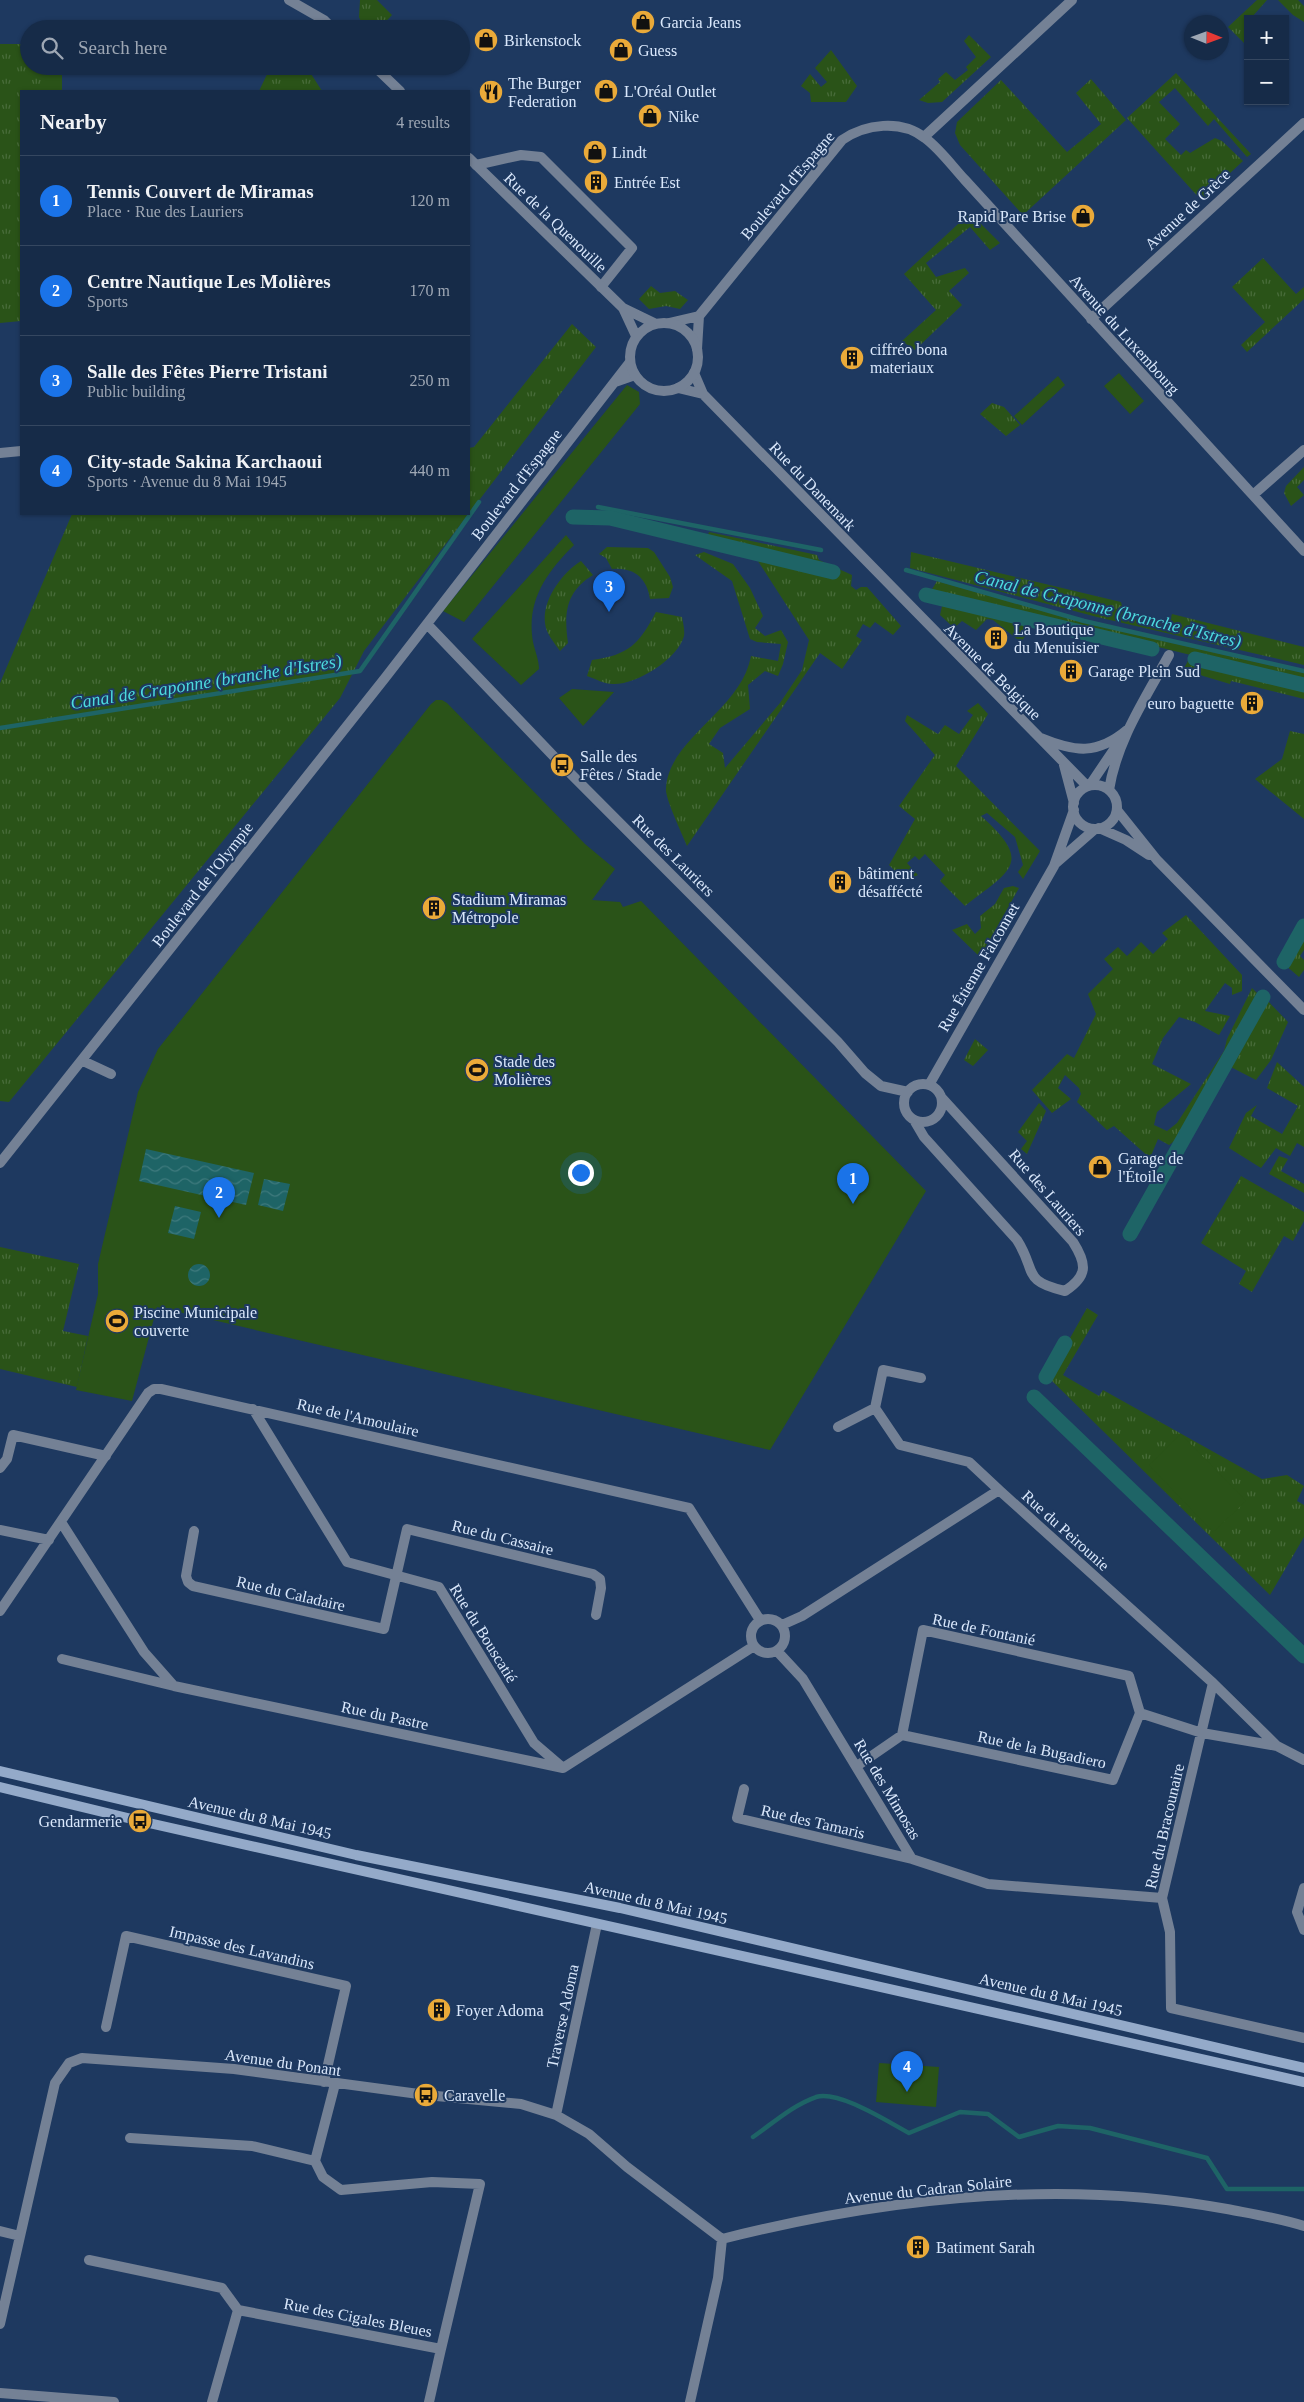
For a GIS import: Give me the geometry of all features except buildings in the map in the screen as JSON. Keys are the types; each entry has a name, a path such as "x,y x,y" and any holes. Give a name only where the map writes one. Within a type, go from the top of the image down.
{"main road":[{"name":"Avenue du 8 Mai 1945","path":"0,1771 356,1855 620,1908 1304,2068"},
{"name":"Avenue du 8 Mai 1945","path":"0,1787 140,1821 1304,2082"}],"street":[{"path":"289,0 324,20"},
{"path":"924,137 1072,0"},
{"path":"383,75 399,90"},
{"name":"Avenue de Grèce","path":"1091,318 1304,123"},
{"name":"Boulevard d'Espagne","path":"699,316 842,140 862,129 881,125 904,128 924,137"},
{"name":"Avenue du Luxembourg","path":"924,137 1304,551"},
{"path":"472,161 521,155 541,157 632,248 601,287"},
{"name":"Rue de la Quenouille","path":"472,161 623,308 654,323"},
{"name":"Rue de la Quenouille","path":"623,308 636,336"},
{"path":"699,316 698,363 688,382 668,391 656,391 645,386 635,375 630,362 631,346 636,336 654,323 669,323 699,316"},
{"path":"669,323 687,331 697,349"},
{"name":"Boulevard d'Espagne","path":"427,624 630,362"},
{"name":"Rue du Danemark","path":"694,373 703,394 901,599"},
{"path":"615,382 635,375"},
{"path":"678,388 703,394"},
{"path":"1254,495 1304,450"},
{"path":"0,453 20,451"},
{"name":"Avenue de Belgique","path":"901,599 1064,764 1089,786"},
{"name":"Boulevard de l'Olympie","path":"0,1163 83,1061 204,904 427,624"},
{"name":"Rue des Lauriers","path":"427,624 562,765 838,1042 865,1073 881,1086 908,1092 905,1098 906,1111 924,1137 1018,1240 1026,1253 1028,1267 1035,1279 1043,1286 1065,1291 1079,1281 1083,1271 1082,1257 1074,1242 942,1098 935,1088 929,1085"},
{"path":"1089,786 1128,730 1169,655"},
{"path":"1038,737 1064,748 1086,749 1113,741 1128,730"},
{"path":"1109,790 1117,758 1128,730"},
{"name":"Avenue de Belgique","path":"1064,764 1074,806"},
{"path":"1156,860 1126,840 1079,821 1074,806 1079,792 1089,786 1097,785 1109,790 1114,796 1116,810 1156,860 1304,1010"},
{"name":"Rue Étienne Falconnet","path":"929,1085 1054,866 1074,806"},
{"path":"1097,828 1110,822 1116,810"},
{"name":"Rue Étienne Falconnet","path":"1054,866 1097,828"},
{"path":"83,1061 111,1074"},
{"path":"908,1092 917,1085 929,1085"},
{"path":"914,1120 927,1122 938,1116 941,1110 942,1098"},
{"path":"921,1378 883,1370 874,1408 900,1445 969,1462 999,1490"},
{"name":"Rue de l'Amoulaire","path":"0,1611 148,1393 154,1389 253,1409 690,1508 760,1620"},
{"path":"838,1427 874,1408"},
{"name":"Rue du Bouscatié","path":"253,1409 347,1562 439,1587 534,1743 563,1768"},
{"path":"0,1468 7,1459 12,1435 106,1456"},
{"name":"Rue du Peirounie","path":"782,1625 802,1616 999,1490 1213,1683 1277,1746 1304,1760"},
{"path":"61,1522 144,1652 174,1686"},
{"name":"Rue du Cassaire","path":"398,1575 407,1529 593,1574 600,1579 602,1588 596,1615"},
{"path":"0,1530 49,1540"},
{"name":"Rue du Caladaire","path":"194,1532 186,1576 188,1582 193,1586 384,1629 398,1575"},
{"path":"775,1619 782,1625 786,1636 784,1642 777,1650 762,1652 754,1646 751,1635 760,1620 775,1619"},
{"name":"Rue de Fontanié","path":"902,1735 922,1630 1128,1676 1140,1713"},
{"path":"563,1768 754,1646"},
{"name":"Rue des Mimosas","path":"777,1650 803,1679 912,1859 988,1884 1162,1898"},
{"name":"Rue du Pastre","path":"62,1659 174,1686 563,1768"},
{"name":"Rue du Bracounaire","path":"1213,1683 1162,1898 1170,1932 1171,2008 1304,2038"},
{"path":"1140,1713 1202,1733 1277,1746"},
{"name":"Rue de la Bugadiero","path":"902,1735 1113,1780 1140,1713"},
{"path":"857,1766 902,1735"},
{"name":"Rue des Tamaris","path":"744,1789 737,1818 912,1859"},
{"path":"1304,1888 1297,1912 1304,1930"},
{"name":"Traverse Adoma","path":"556,2115 597,1924"},
{"name":"Impasse des Lavandins","path":"106,2027 126,1936 346,1986 324,2082"},
{"name":"Avenue du Ponant","path":"0,2324 55,2083 69,2064 82,2058 234,2069 335,2084 521,2104 556,2115 589,2134 627,2167 722,2239"},
{"path":"130,2138 252,2146 315,2161 335,2084"},
{"name":"Rue des Cigales Bleues","path":"238,2310 441,2348 480,2184 432,2182 341,2190 323,2177 315,2161"},
{"name":"Avenue du Cadran Solaire","path":"722,2239 878,2207 1014,2194 1106,2196 1185,2201 1285,2220 1304,2226"},
{"path":"0,2231 20,2236"},
{"path":"690,2402 718,2278 722,2239"},
{"path":"89,2260 222,2288 238,2310 212,2402"},
{"path":"429,2402 441,2348"},
{"path":"0,2394 114,2402"}],"green space":[{"path":"360,0 377,0 392,15 387,20 360,20"},
{"path":"1257,0 1267,0 1254,15 1244,15 1244,43 1229,26"},
{"path":"1278,0 1298,0 1304,6 1304,22 1293,15"},
{"path":"969,35 991,57 942,102 928,103 919,100 940,82 938,79 946,72 955,80 968,70 966,67 976,57 964,41"},
{"path":"0,44 20,44 20,75 62,75 62,90 20,90 20,321 0,323"},
{"path":"831,50 857,86 846,102 811,102 810,93 801,86 810,74 821,87 827,82 815,68"},
{"path":"1176,73 1251,154 1247,157 1214,119 1208,126 1175,88 1159,102 1180,124 1165,139 1181,155 1186,150 1190,153 1215,138 1222,141 1243,161 1201,200 1127,118"},
{"path":"267,75 312,75 321,90 259,90"},
{"path":"1091,79 1126,120 1023,215 960,145 955,133 957,122 1001,80 1067,152 1101,124 1076,93"},
{"path":"970,213 1000,243 990,250 970,227 926,263 936,277 965,268 969,273 949,291 962,305 915,350 902,341 936,310 904,274"},
{"path":"1263,258 1296,294 1304,287 1304,299 1247,352 1241,345 1265,322 1232,287"},
{"path":"651,286 660,293 675,291 688,300 680,309 666,306 649,309 639,299"},
{"path":"572,324 596,347 470,512 470,448 474,447"},
{"path":"1119,373 1144,401 1130,414 1104,386"},
{"path":"1058,376 1065,385 1022,425 1014,416"},
{"path":"627,385 639,392 640,404 464,622 443,611"},
{"path":"992,403 1004,407 1020,425 1006,436 980,414"},
{"path":"1304,467 1304,480 1297,487 1304,495 1291,506 1284,493 1286,486"},
{"path":"72,515 468,515 364,651 340,698 9,1102 0,1101 0,683"},
{"path":"709,532 817,555 819,560 852,575 851,586 856,590 861,587 867,587 901,626 893,635 875,622 870,628 863,624 856,636 862,640 842,669 820,653 687,846 666,794 670,771 679,754 691,739 734,693 745,675 751,656 778,661 781,644 757,642 750,639 732,581 695,555 704,552 733,564 750,588 763,616 755,628 765,636 781,630 788,642 778,676 765,671 748,685 750,709 720,728 709,744 723,753 725,768 780,703 802,670 809,640 756,558 707,538"},
{"path":"566,535 574,545 547,577 540,589 533,613 533,642 539,669 521,685 472,639"},
{"path":"607,547 648,548 654,552 670,577 673,587 669,598 650,599 646,585 638,575 627,570 612,569 606,558 599,554"},
{"path":"911,552 1121,602 1125,617 1168,626 1172,614 1304,647 1304,665 1097,617 910,568"},
{"path":"581,561 593,575 577,589 568,604 566,623 568,643 560,651 547,631 545,614 547,605 560,580"},
{"path":"937,581 1086,623 1304,673 1304,683 931,591"},
{"path":"943,602 1034,624 1021,642 993,620 987,619 976,630 962,621 954,628 940,615"},
{"path":"656,612 682,617 684,636 680,645 665,662 644,675 622,683 606,683 587,676 592,660 615,655 631,646 644,632"},
{"path":"1189,659 1304,688 1304,699 1231,681 1230,684 1183,670"},
{"path":"572,689 614,692 583,726 559,698"},
{"name":"Stade des Molières","path":"436,700 442,700 447,703 585,844 615,869 592,900 620,902 623,907 641,901 926,1191 770,1450 157,1307 132,1401 76,1390 98,1294 98,1264 138,1092 158,1049"},
{"path":"978,703 988,714 956,766 1040,851 1023,879 1018,872 1023,865 1015,837 987,813 981,816 1007,845 1011,856 1010,865 1004,874 965,906 940,881 945,875 925,854 919,860 915,856 907,863 918,875 905,881 889,865 915,819 899,806 935,755 905,721 907,715 938,734 945,725 959,734 973,715 967,711"},
{"path":"1290,731 1304,734 1304,819 1255,779 1282,759"},
{"path":"1013,886 1019,888 980,957 952,930 967,924 975,934 981,928 980,916 995,904 1004,888"},
{"path":"1186,915 1242,975 1242,991 1232,995 1232,988 1225,983 1205,1011 1230,1016 1219,1035 1195,1022 1179,1017 1163,1038 1152,1064 1191,1084 1157,1112 1154,1125 1167,1131 1177,1123 1224,1051 1227,1039 1252,988 1260,996 1180,1137 1169,1145 1158,1139 1150,1158 1114,1126 1107,1130 1077,1102 1081,1094 1079,1088 1065,1075 1058,1088 1071,1099 1052,1113 1032,1090 1067,1054 1074,1058 1096,1014 1088,994 1113,969 1104,959 1118,947 1127,956 1141,942 1153,954 1168,939 1162,933"},
{"path":"1304,930 1304,950 1300,956 1304,960 1304,970 1299,977 1284,964"},
{"path":"1266,999 1288,1022 1271,1060 1256,1080 1227,1065"},
{"path":"975,1039 988,1050 973,1066 964,1060"},
{"path":"1277,1062 1304,1087 1304,1147 1297,1143 1290,1156 1276,1148 1261,1168 1229,1148 1246,1113 1257,1105 1251,1116 1282,1134 1298,1106 1267,1088"},
{"path":"1039,1103 1046,1111 1027,1154 1021,1149 1027,1141 1018,1132"},
{"path":"1279,1156 1288,1159 1281,1171 1304,1184 1304,1193 1269,1174"},
{"path":"1241,1176 1304,1212 1304,1221 1293,1241 1284,1236 1252,1292 1239,1284 1246,1271 1201,1243"},
{"path":"0,1247 79,1264 63,1331 88,1336 77,1387 0,1369"},
{"path":"1087,1308 1098,1315 1063,1375 1099,1396 1103,1390 1262,1479 1287,1475 1304,1486 1297,1501 1304,1505 1304,1537 1270,1595 1048,1377"},
{"path":"1181,1434 1246,1501 1213,1532 1149,1465"},
{"path":"879,2063 939,2067 936,2107 876,2102"}],"water":[{"path":"146,1149 254,1173 246,1205 139,1181"},
{"path":"264,1179 290,1184 283,1211 258,1205"},
{"path":"175,1206 201,1212 194,1239 168,1233"},
{"path":"199,1264 207,1267 210,1275 207,1283 199,1286 191,1283 188,1275 191,1267"}],"waterway":[{"name":"Canal de Craponne (branche d'Istres)","path":"470,515 479,502"},
{"name":"Canal de Craponne (branche d'Istres)","path":"598,507 821,550"},
{"name":"Canal de Craponne (branche d'Istres)","path":"0,728 360,671 470,515"},
{"path":"573,517 610,518 833,572"},
{"name":"Canal de Craponne (branche d'Istres)","path":"906,570 1084,621 1304,671"},
{"path":"926,595 1152,649"},
{"path":"1195,659 1304,685"},
{"path":"1284,962 1304,926"},
{"path":"1130,1234 1263,997"},
{"path":"1046,1377 1065,1343"},
{"path":"1034,1397 1304,1656"},
{"path":"753,2137 799,2105 816,2097 826,2096 850,2102 909,2133 960,2112 988,2114 1019,2137 1058,2126 1090,2128 1207,2158 1227,2189 1304,2189"}],"place":[{"name":"Garcia Jeans","path":"643,22"},
{"name":"Birkenstock","path":"486,40"},
{"name":"Guess","path":"621,50"},
{"name":"L'Oréal Outlet","path":"606,91"},
{"name":"The Burger Federation","path":"491,92"},
{"name":"Nike","path":"650,116"},
{"name":"Lindt","path":"595,152"},
{"name":"Entrée Est","path":"596,182"},
{"name":"Rapid Pare Brise","path":"1083,216"},
{"name":"ciffréo bona materiaux","path":"852,358"},
{"name":"Salle des Fêtes Pierre Tristani","path":"609,612"},
{"name":"La Boutique du Menuisier","path":"996,638"},
{"name":"Garage Plein Sud","path":"1071,671"},
{"name":"euro baguette","path":"1252,703"},
{"name":"Salle des Fêtes / Stade","path":"562,765"},
{"name":"bâtiment désaffécté","path":"840,882"},
{"name":"Stadium Miramas Métropole","path":"434,908"},
{"name":"Stade des Molières","path":"477,1070"},
{"name":"Garage de l'Étoile","path":"1100,1167"},
{"name":"Tennis Couvert de Miramas","path":"853,1204"},
{"name":"Centre Nautique Les Molières","path":"219,1218"},
{"name":"Piscine Municipale couverte","path":"117,1321"},
{"name":"Gendarmerie","path":"140,1821"},
{"name":"Foyer Adoma","path":"439,2010"},
{"name":"City-stade Sakina Karchaoui","path":"907,2092"},
{"name":"Caravelle","path":"426,2095"},
{"name":"Batiment Sarah","path":"918,2247"}]}
